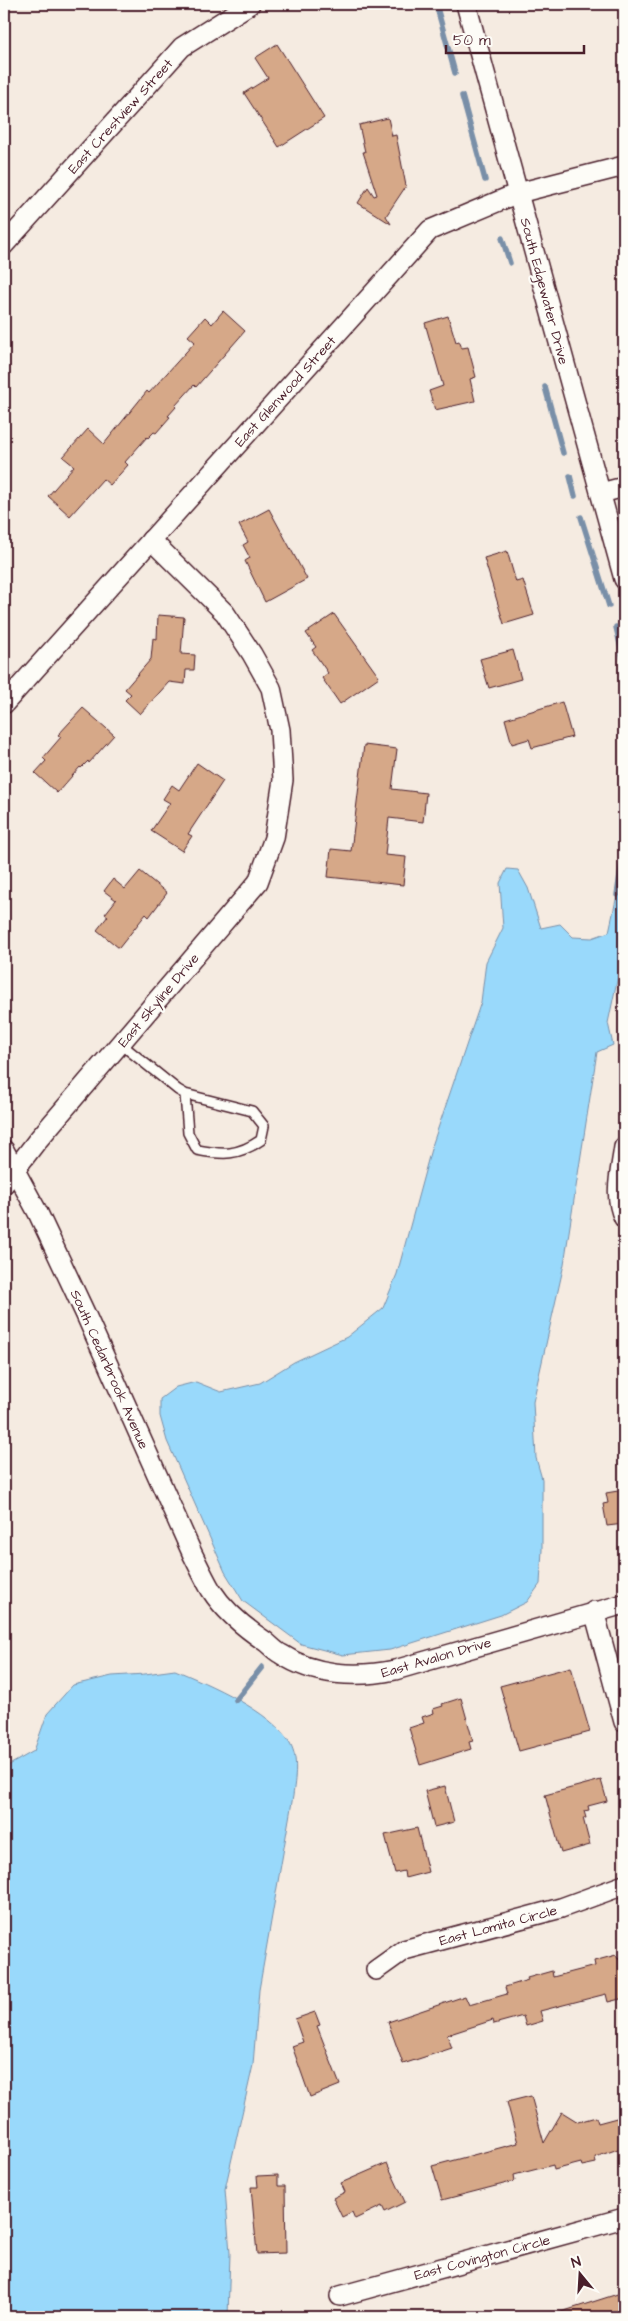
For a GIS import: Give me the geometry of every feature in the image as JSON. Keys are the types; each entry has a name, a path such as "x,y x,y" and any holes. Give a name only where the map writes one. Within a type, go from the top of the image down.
{"street":[{"name":"East Crestview Street","path":"4,245 182,46 250,4"},
{"name":"South Edgewater Drive","path":"466,4 624,578"},
{"name":"East Glenwood Street","path":"4,704 430,230 518,192 624,166"},
{"path":"601,493 624,487"},
{"name":"East Skyline Drive","path":"10,1177 37,1141 258,882 274,838 283,780 280,730 271,688 252,654 225,613 151,540"},
{"path":"624,1147 618,1193 624,1217"},
{"name":"South Cedarbrook Avenue","path":"4,1150 10,1177 85,1313 192,1553 212,1591"},
{"name":"East Avalon Drive","path":"212,1591 244,1627 281,1654 315,1669 346,1675 363,1675 395,1670 594,1611 624,1604"},
{"path":"594,1611 624,1722"},
{"name":"East Lomita Circle","path":"376,1970 404,1950 561,1908 624,1885"},
{"name":"East Covington Circle","path":"340,2296 624,2218"}],"lane":[{"path":"121,1044 186,1094 252,1111 264,1126 261,1140 249,1148 223,1155 197,1150 188,1133 186,1094"}],"water":[{"path":"507,869 518,870 528,888 541,928 560,924 573,937 592,938 609,932 617,895 624,895 624,948 608,1023 613,1045 597,1052 564,1264 533,1402 536,1458 542,1479 540,1584 527,1602 501,1615 390,1650 343,1655 301,1644 243,1601 225,1572 167,1441 160,1416 160,1399 176,1387 196,1382 221,1392 260,1383 294,1362 347,1337 383,1308 397,1274 431,1149 481,1002 486,962 503,928 500,883"},
{"path":"175,1670 238,1700 269,1720 290,1743 295,1756 293,1796 259,1990 253,2065 225,2189 230,2253 228,2317 4,2317 4,1768 34,1751 47,1714 73,1685 112,1676"}],"building":[{"path":"277,44 324,118 279,147 244,93 268,78 255,58"},
{"path":"388,118 392,136 396,135 406,186 386,216 391,224 358,203 368,187 374,196 377,195 363,152 365,152 359,125"},
{"path":"223,311 245,331 196,387 194,385 175,406 168,416 170,417 156,433 154,432 147,437 125,462 128,465 110,485 103,479 70,516 48,496 74,466 63,457 88,429 104,444 147,391 149,393 195,342 188,336 205,317 212,324"},
{"path":"448,316 456,342 459,341 462,348 468,347 476,377 470,379 475,401 435,410 429,391 443,386 425,323"},
{"path":"269,509 307,579 265,602 245,561 250,558 243,545 248,542 239,525"},
{"path":"507,551 516,582 523,580 534,615 504,624 484,558"},
{"path":"334,614 379,677 340,704 322,678 328,673 312,650 316,647 306,633"},
{"path":"158,615 184,617 181,654 195,655 194,670 186,670 185,684 169,682 140,714 125,700 131,694 125,689 151,659 153,638 157,639"},
{"path":"513,650 521,679 489,688 480,659"},
{"path":"562,702 572,737 532,748 529,739 512,744 505,719"},
{"path":"83,708 114,735 89,763 88,761 80,767 57,793 35,773 46,761 43,758 61,737 58,735"},
{"path":"364,745 397,749 392,789 426,793 423,822 389,818 385,855 406,857 403,885 328,877 331,849 351,851"},
{"path":"197,763 223,781 188,834 192,836 182,851 151,831 170,803 163,799 172,785 179,790"},
{"path":"140,871 167,893 149,917 146,914 119,948 97,930 108,916 105,914 116,900 104,891 113,879 125,889"},
{"path":"624,1490 624,1524 607,1526 603,1504 608,1503 606,1493"},
{"path":"571,1667 590,1732 519,1751 500,1686"},
{"path":"461,1698 473,1741 469,1742 471,1749 420,1765 409,1728 424,1723 422,1717 434,1713 433,1709"},
{"path":"601,1780 607,1801 588,1806 589,1810 584,1811 586,1818 583,1818 590,1845 561,1853 545,1795"},
{"path":"445,1786 454,1822 434,1827 425,1791"},
{"path":"417,1828 428,1872 405,1878 404,1871 395,1873 385,1835"},
{"path":"616,1955 618,1959 624,1958 624,1998 608,2002 606,1994 540,2011 543,2021 526,2026 523,2016 494,2024 493,2020 447,2035 452,2048 403,2064 388,2022 465,1996 469,2005 507,1994 505,1987 528,1980 527,1978 552,1971 553,1977 595,1966 594,1961"},
{"path":"315,2012 320,2025 317,2026 340,2085 310,2097 292,2046 303,2042 295,2019"},
{"path":"531,2096 544,2143 562,2112 578,2122 596,2117 598,2123 624,2116 624,2147 595,2157 596,2163 582,2166 581,2163 554,2170 553,2165 514,2175 515,2181 442,2200 432,2166 518,2143 507,2102"},
{"path":"387,2163 405,2202 385,2212 382,2206 355,2219 352,2212 342,2217 333,2198 345,2192 341,2183"},
{"path":"278,2175 278,2186 285,2186 286,2253 257,2254 251,2187 258,2187 257,2176"},
{"path":"624,2292 624,2317 559,2317 558,2313"}],"waterway":[{"path":"436,4 455,73"},
{"path":"462,96 485,180"},
{"path":"502,238 510,263"},
{"path":"545,387 563,453"},
{"path":"570,476 575,496"},
{"path":"581,517 609,606"},
{"path":"616,627 624,661"},
{"path":"617,895 624,849"},
{"path":"236,1700 262,1667"}]}
